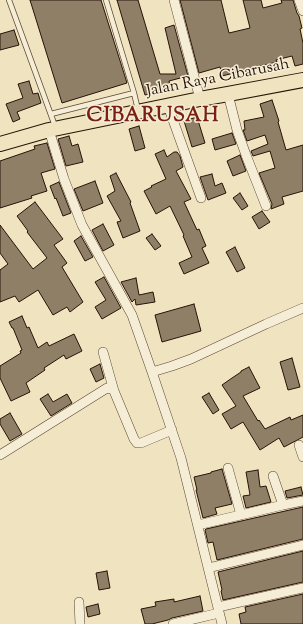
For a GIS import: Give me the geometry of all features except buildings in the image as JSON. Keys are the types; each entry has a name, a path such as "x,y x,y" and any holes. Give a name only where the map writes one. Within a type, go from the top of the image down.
{"main road":[{"name":"Jalan Raya Cibarusah","path":"0,144 53,130 200,98 303,80"}],"street":[{"path":"174,0 200,98"},
{"path":"299,0 303,11"},
{"path":"228,94 237,130 266,206"},
{"path":"168,106 201,198"},
{"path":"53,130 64,179 82,225 132,315 172,430 181,458 222,624"},
{"path":"152,372 191,359 303,308"},
{"path":"102,352 114,391 137,443 142,443 172,430"},
{"path":"0,455 107,388 114,391"},
{"path":"299,445 303,456"},
{"path":"228,468 241,515"},
{"path":"273,476 283,505"},
{"path":"198,525 303,501"},
{"path":"208,568 303,545"},
{"path":"175,624 219,610 303,588"},
{"path":"79,602 80,624"}],"lane":[{"path":"9,0 51,114 53,130"},
{"path":"106,0 139,112"},
{"path":"51,114 134,93"}],"district":[{"name":"CIBARUSAH","path":"153,118"}]}
